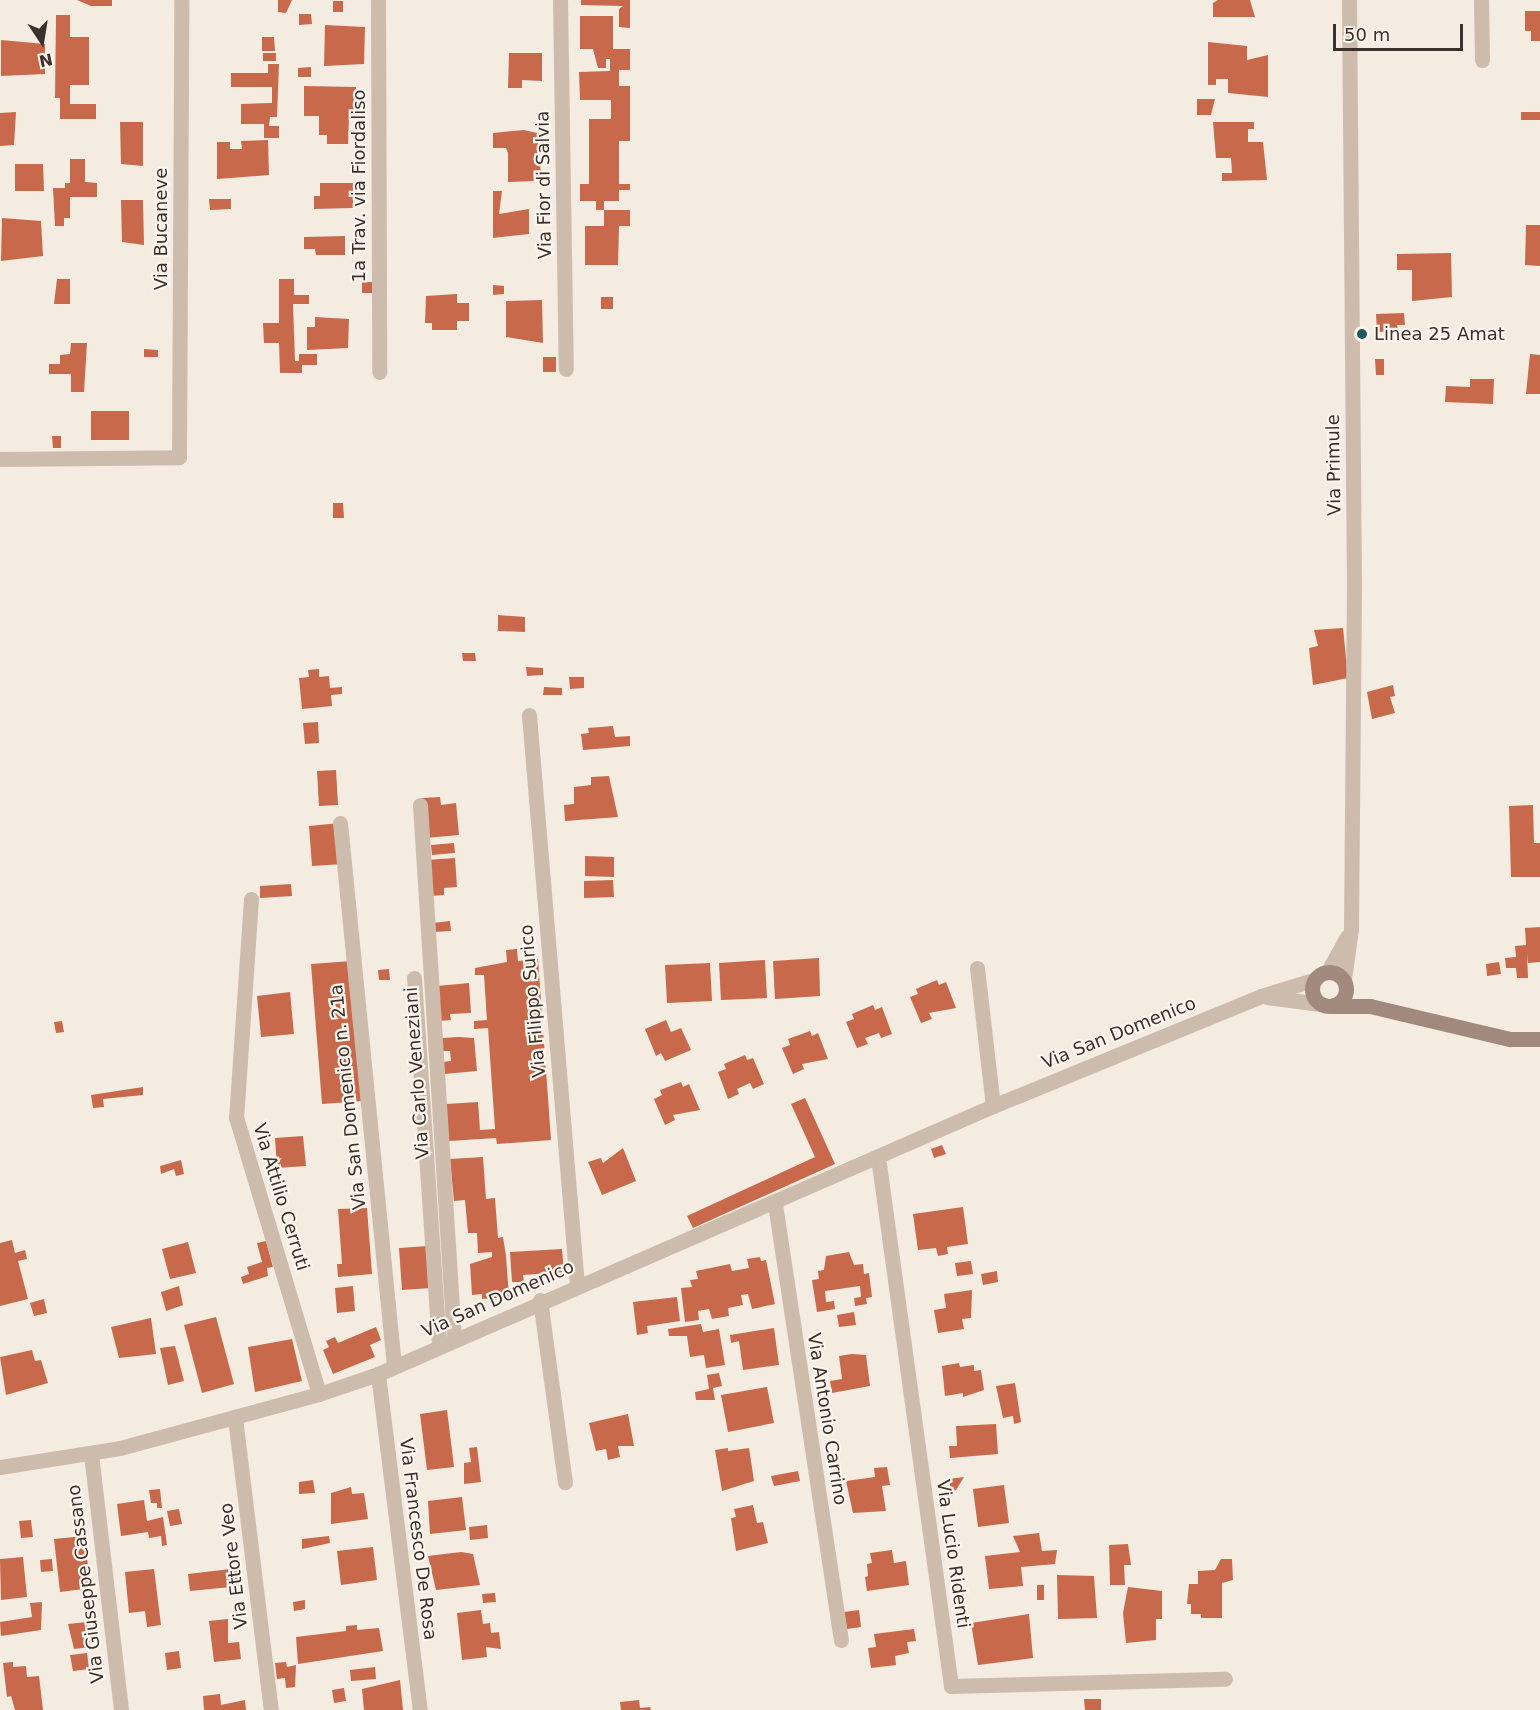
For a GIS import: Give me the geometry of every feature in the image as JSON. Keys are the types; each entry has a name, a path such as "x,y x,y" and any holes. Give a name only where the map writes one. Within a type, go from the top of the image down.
{"street":[{"name":"Via Bucaneve","path":"0,459 179,457 181,0"},
{"name":"1a Trav. via Fiordaliso","path":"378,0 379,372"},
{"name":"Via Fior di Salvia","path":"560,0 566,369"},
{"name":"Via Primule","path":"1345,982 1352,929 1354,586 1349,0"},
{"path":"1481,0 1482,60"},
{"name":"Via Filippo Surico","path":"529,715 577,1285"},
{"name":"Via Carlo Veneziani","path":"420,805 454,1339"},
{"name":"Via San Domenico n. 21a","path":"340,823 394,1366"},
{"name":"Via Attilio Cerruti","path":"251,899 236,1117 319,1394"},
{"name":"Via Primule","path":"1328,971 1352,929"},
{"path":"977,968 993,1106"},
{"path":"1326,1005 1311,991 1313,980 1328,971 1345,982 1370,1006"},
{"path":"414,978 439,1346"},
{"name":"Via San Domenico","path":"0,1467 91,1454 235,1418 378,1374 540,1300 775,1203 993,1106 1261,996 1313,980"},
{"path":"1326,1005 1345,995 1345,982"},
{"path":"1261,996 1326,1005 1370,1006 1510,1039 1540,1039"},
{"name":"Via Lucio Ridenti","path":"878,1157 951,1686 1225,1679"},
{"name":"Via Antonio Carrino","path":"775,1203 841,1640"},
{"path":"540,1300 565,1482"},
{"name":"Via Francesco De Rosa","path":"378,1374 420,1710"},
{"name":"Via Ettore Veo","path":"235,1418 271,1710"},
{"name":"Via Giuseppe Cassano","path":"91,1454 121,1710"}],"building":[{"path":"77,0 112,0 112,6 91,6"},
{"path":"278,0 292,0 286,13 278,12"},
{"path":"581,0 630,0 630,28 619,27 619,9 623,6 581,5"},
{"path":"1218,0 1250,0 1255,17 1213,17 1213,3"},
{"path":"333,1 343,1 343,12 333,12"},
{"path":"1525,11 1540,11 1540,41 1531,41 1531,31 1525,31"},
{"path":"299,14 311,14 312,24 299,25"},
{"path":"56,15 70,15 70,37 89,37 89,85 70,85 70,104 96,104 96,119 60,119 60,98 55,98"},
{"path":"580,16 613,16 613,49 630,49 630,70 619,70 619,86 630,86 630,141 619,141 619,184 630,184 630,190 619,190 619,201 604,201 604,210 596,210 596,201 580,201 580,184 589,184 589,119 611,119 611,100 580,100 579,72 610,71 610,59 606,59 606,68 598,68 593,49 580,49"},
{"path":"325,25 365,27 364,64 324,66"},
{"path":"262,37 274,37 275,51 262,51"},
{"path":"1,40 45,44 45,74 1,76"},
{"path":"1208,42 1247,46 1247,60 1268,55 1268,97 1228,93 1228,79 1216,79 1216,85 1208,85"},
{"path":"263,53 276,53 276,61 263,61"},
{"path":"509,53 542,53 542,81 522,80 522,88 508,88"},
{"path":"268,64 279,64 277,117 270,117 269,126 279,126 279,138 264,138 264,124 241,124 241,104 272,103 272,87 231,87 231,73 268,73"},
{"path":"311,67 311,77 298,77 298,68"},
{"path":"304,86 356,87 356,116 349,116 348,144 327,144 327,135 319,135 319,116 304,116"},
{"path":"1197,99 1215,99 1211,115 1197,115"},
{"path":"16,112 14,145 0,146 0,113"},
{"path":"1521,112 1540,112 1540,120 1521,120"},
{"path":"120,122 143,122 143,166 121,164"},
{"path":"1213,122 1254,122 1254,129 1248,129 1248,142 1263,142 1267,180 1222,181 1222,173 1232,173 1231,158 1216,158"},
{"path":"524,130 537,133 541,174 535,181 508,182 508,153 506,148 493,148 493,133"},
{"path":"268,140 269,175 217,179 217,142 230,142 230,149 242,149 241,141"},
{"path":"70,159 85,159 85,182 97,183 97,197 70,197 70,218 64,218 64,226 55,226 53,188 65,188 65,183 70,183"},
{"path":"15,164 43,164 44,191 15,191"},
{"path":"320,183 353,183 353,208 314,209 314,196 320,196"},
{"path":"493,191 502,191 499,214 529,209 529,234 493,238"},
{"path":"209,199 231,199 231,209 210,210"},
{"path":"121,200 143,200 144,245 122,242"},
{"path":"604,210 630,210 630,226 619,226 618,265 585,265 585,226 604,226"},
{"path":"2,218 41,221 43,256 1,261"},
{"path":"1526,225 1540,225 1540,266 1525,265"},
{"path":"345,236 345,255 316,255 315,249 304,249 304,237"},
{"path":"1451,253 1452,297 1412,301 1412,270 1397,270 1397,254"},
{"path":"57,279 70,279 70,304 54,304"},
{"path":"279,279 294,279 294,295 309,295 309,304 293,304 295,361 299,361 299,354 317,354 317,365 302,365 302,373 280,373 279,343 264,343 263,323 279,323"},
{"path":"362,282 375,282 375,293 362,293"},
{"path":"493,285 504,286 504,294 493,295"},
{"path":"457,294 457,303 469,303 469,321 457,321 457,330 432,330 432,323 425,323 426,296"},
{"path":"601,297 613,297 613,309 601,309"},
{"path":"542,300 543,343 506,337 506,301"},
{"path":"1404,313 1405,325 1397,325 1398,331 1377,332 1376,314"},
{"path":"315,317 349,319 348,348 307,350 307,327 315,327"},
{"path":"71,343 87,343 84,392 71,392 71,374 49,374 49,364 60,364 60,355 70,354"},
{"path":"144,349 158,350 158,357 144,357"},
{"path":"1530,354 1540,355 1540,394 1526,394"},
{"path":"543,357 556,357 556,372 543,372"},
{"path":"1375,359 1384,359 1384,375 1376,375"},
{"path":"1470,379 1494,379 1493,404 1445,402 1446,386 1470,387"},
{"path":"91,411 129,411 129,440 91,440"},
{"path":"52,436 61,436 61,448 53,448"},
{"path":"333,503 343,503 344,518 333,518"},
{"path":"498,615 525,617 525,632 498,631"},
{"path":"1343,628 1348,678 1313,685 1309,648 1318,646 1314,630"},
{"path":"462,653 475,653 476,661 463,661"},
{"path":"526,667 543,668 543,675 527,676"},
{"path":"319,669 319,677 329,676 330,688 342,687 342,694 331,695 332,706 302,709 299,678 309,677 308,670"},
{"path":"569,677 584,677 584,688 570,689"},
{"path":"1393,685 1395,696 1390,697 1395,713 1372,719 1367,692"},
{"path":"544,687 562,688 562,695 543,695"},
{"path":"318,722 319,743 305,744 303,723"},
{"path":"613,726 615,737 630,736 630,746 583,750 581,734 589,733 588,728"},
{"path":"336,770 338,805 319,806 317,771"},
{"path":"609,776 618,817 565,821 564,805 574,804 574,787 591,785 591,777"},
{"path":"440,797 441,805 456,803 459,835 425,838 422,798"},
{"path":"1533,805 1534,843 1540,843 1540,877 1511,877 1509,806"},
{"path":"340,823 343,864 312,866 309,826"},
{"path":"454,843 455,853 432,855 431,845"},
{"path":"585,856 614,857 614,877 585,876"},
{"path":"455,858 457,887 444,888 444,895 430,896 427,860"},
{"path":"613,880 614,897 584,898 584,881"},
{"path":"291,884 292,896 260,898 260,886"},
{"path":"450,921 451,931 433,932 432,923"},
{"path":"1540,927 1540,962 1528,963 1527,953 1528,978 1517,978 1516,968 1506,968 1505,958 1516,957 1515,946 1526,945 1525,928"},
{"path":"517,949 518,961 538,959 551,1140 497,1144 496,1138 449,1141 446,1104 478,1102 480,1130 495,1129 488,1028 474,1029 474,1021 487,1020 484,975 475,975 475,968 507,962 506,950"},
{"path":"819,958 820,996 775,999 773,961"},
{"path":"765,960 767,998 721,1000 719,963"},
{"path":"352,961 363,1101 322,1104 311,964"},
{"path":"1499,962 1501,974 1487,976 1486,964"},
{"path":"710,963 712,1001 667,1003 665,965"},
{"path":"389,969 390,980 379,980 378,970"},
{"path":"937,980 939,985 946,982 956,1008 929,1013 932,1019 921,1023 910,997 918,994 916,989"},
{"path":"469,983 471,1013 450,1014 451,1020 439,1021 437,986"},
{"path":"290,992 294,1034 261,1037 257,996"},
{"path":"873,1005 875,1010 882,1007 892,1034 881,1038 879,1033 865,1038 868,1044 857,1048 846,1022 854,1019 852,1014"},
{"path":"666,1020 671,1032 681,1028 691,1050 665,1061 661,1053 656,1056 645,1029"},
{"path":"62,1021 64,1032 56,1033 54,1022"},
{"path":"810,1031 812,1036 818,1033 828,1059 802,1064 804,1069 793,1074 782,1048 790,1045 788,1039"},
{"path":"441,1038 474,1038 477,1071 444,1074 443,1062 451,1061 450,1051 442,1051"},
{"path":"745,1055 747,1060 753,1058 764,1084 753,1089 750,1083 737,1089 739,1094 728,1099 718,1072 726,1069 724,1064"},
{"path":"681,1082 683,1087 689,1084 700,1110 673,1115 675,1120 665,1125 654,1099 662,1095 660,1090"},
{"path":"143,1087 143,1095 103,1099 104,1107 93,1108 91,1095"},
{"path":"805,1098 835,1164 693,1228 687,1216 815,1157 791,1104"},
{"path":"303,1136 306,1166 277,1168 275,1138"},
{"path":"942,1145 946,1154 934,1158 931,1149"},
{"path":"623,1148 636,1181 602,1195 588,1162 601,1158 603,1163"},
{"path":"483,1157 486,1199 495,1198 498,1238 503,1237 509,1297 482,1299 482,1294 472,1295 470,1264 492,1257 492,1252 478,1253 477,1233 468,1233 465,1200 454,1201 450,1159"},
{"path":"181,1160 184,1174 176,1176 174,1169 161,1174 160,1166"},
{"path":"963,1207 968,1244 947,1247 948,1254 938,1256 936,1248 918,1250 913,1214"},
{"path":"367,1208 372,1274 338,1277 337,1264 342,1264 338,1209"},
{"path":"12,1240 15,1253 25,1250 27,1259 18,1261 28,1299 0,1306 0,1243"},
{"path":"266,1241 273,1267 267,1268 268,1276 243,1284 241,1277 249,1274 247,1267 262,1262 257,1243"},
{"path":"188,1242 196,1273 170,1279 162,1249"},
{"path":"428,1246 431,1288 402,1290 399,1248"},
{"path":"562,1249 564,1272 523,1275 524,1282 512,1282 510,1252"},
{"path":"849,1252 854,1265 863,1264 864,1274 869,1273 872,1297 866,1298 867,1304 855,1306 854,1298 861,1297 860,1286 825,1291 826,1302 834,1301 835,1309 817,1312 812,1280 819,1279 818,1271 824,1270 826,1256"},
{"path":"760,1257 761,1261 766,1260 775,1304 752,1309 748,1294 741,1295 743,1305 728,1308 729,1316 712,1319 709,1309 698,1311 699,1320 685,1322 681,1288 692,1287 690,1280 698,1279 696,1271 730,1264 732,1271 749,1268 747,1259"},
{"path":"971,1261 973,1274 957,1276 955,1263"},
{"path":"997,1271 998,1282 983,1285 981,1274"},
{"path":"179,1286 183,1305 166,1311 161,1292"},
{"path":"353,1286 355,1311 337,1313 335,1288"},
{"path":"972,1290 971,1318 962,1319 964,1329 938,1333 934,1310 946,1308 944,1294"},
{"path":"677,1297 680,1321 647,1326 648,1333 637,1335 633,1302"},
{"path":"44,1299 47,1313 34,1316 30,1303"},
{"path":"854,1312 856,1325 839,1327 837,1315"},
{"path":"216,1317 234,1384 202,1393 184,1325"},
{"path":"151,1318 156,1354 119,1358 111,1327"},
{"path":"701,1324 703,1332 719,1329 725,1365 706,1368 704,1355 690,1357 687,1336 669,1336 668,1329"},
{"path":"376,1327 381,1340 370,1345 375,1357 333,1374 323,1350 329,1347 326,1341 335,1337 338,1343"},
{"path":"774,1328 779,1365 743,1370 739,1341 731,1343 730,1335"},
{"path":"292,1339 302,1381 255,1392 248,1347"},
{"path":"175,1346 184,1381 168,1385 160,1348"},
{"path":"32,1350 35,1361 41,1360 48,1383 6,1395 0,1357"},
{"path":"866,1355 870,1386 832,1393 830,1381 842,1379 839,1356"},
{"path":"959,1363 960,1367 974,1365 974,1371 981,1370 984,1390 963,1397 963,1393 945,1396 942,1366"},
{"path":"719,1373 722,1386 713,1388 715,1400 696,1400 695,1392 709,1389 707,1375"},
{"path":"1015,1383 1021,1422 1014,1424 1013,1416 1003,1418 996,1386"},
{"path":"767,1387 774,1423 728,1432 721,1395"},
{"path":"447,1410 454,1467 427,1470 420,1414"},
{"path":"628,1414 634,1446 618,1446 620,1457 608,1460 606,1449 596,1451 589,1423"},
{"path":"996,1424 998,1454 950,1458 949,1446 957,1446 956,1426"},
{"path":"477,1447 481,1482 464,1484 464,1463 471,1462 469,1448"},
{"path":"728,1448 728,1451 749,1448 754,1481 722,1491 715,1450"},
{"path":"887,1467 890,1485 882,1486 886,1511 853,1513 846,1481 875,1477 874,1468"},
{"path":"798,1471 800,1481 774,1486 771,1476"},
{"path":"964,1477 956,1490 951,1492 949,1479"},
{"path":"313,1480 315,1493 299,1494 299,1482"},
{"path":"1004,1485 1009,1523 978,1527 973,1489"},
{"path":"351,1487 352,1494 364,1493 368,1519 331,1524 331,1493"},
{"path":"160,1489 162,1508 157,1508 157,1503 151,1503 149,1490"},
{"path":"462,1497 466,1530 430,1534 428,1501"},
{"path":"144,1500 147,1521 163,1517 167,1545 162,1546 161,1536 149,1538 148,1532 121,1536 117,1504"},
{"path":"753,1505 757,1523 763,1522 768,1543 736,1551 731,1518 736,1517 734,1509"},
{"path":"179,1509 182,1524 170,1526 167,1511"},
{"path":"31,1520 33,1537 21,1538 19,1521"},
{"path":"487,1525 488,1538 470,1540 469,1527"},
{"path":"1039,1533 1042,1551 1057,1550 1055,1564 1021,1567 1023,1586 989,1589 985,1556 1020,1552 1013,1536"},
{"path":"84,1536 91,1588 60,1592 54,1539"},
{"path":"329,1536 330,1543 302,1549 302,1539"},
{"path":"1128,1544 1131,1565 1124,1565 1125,1585 1110,1585 1109,1545"},
{"path":"373,1547 377,1580 341,1585 337,1551"},
{"path":"892,1550 894,1563 906,1561 909,1585 867,1591 865,1577 868,1576 867,1564 872,1563 870,1553"},
{"path":"461,1552 473,1554 480,1585 436,1590 428,1556"},
{"path":"23,1557 27,1597 1,1600 0,1559"},
{"path":"52,1559 53,1571 41,1572 40,1560"},
{"path":"1221,1559 1232,1559 1233,1580 1222,1583 1222,1618 1201,1618 1201,1614 1191,1614 1191,1604 1187,1604 1189,1584 1198,1584 1198,1571 1215,1570"},
{"path":"239,1568 241,1586 190,1591 188,1574"},
{"path":"154,1569 161,1625 147,1627 145,1611 129,1613 125,1572"},
{"path":"1057,1575 1094,1576 1097,1618 1058,1619"},
{"path":"1037,1585 1044,1585 1044,1600 1037,1600"},
{"path":"1128,1587 1162,1591 1162,1619 1156,1619 1156,1640 1126,1643 1123,1613"},
{"path":"495,1593 496,1602 483,1603 482,1594"},
{"path":"305,1600 305,1609 294,1611 293,1602"},
{"path":"42,1602 41,1630 1,1636 0,1622 32,1617 30,1603"},
{"path":"481,1610 483,1624 490,1623 491,1633 499,1632 501,1649 486,1647 487,1657 462,1660 457,1613"},
{"path":"859,1610 861,1627 847,1629 844,1612"},
{"path":"1029,1614 1033,1658 978,1665 971,1623"},
{"path":"228,1619 228,1643 239,1642 241,1659 214,1662 209,1621"},
{"path":"87,1622 92,1647 74,1649 68,1624"},
{"path":"357,1625 357,1630 379,1628 383,1651 298,1664 296,1637 346,1631 346,1626"},
{"path":"914,1629 916,1641 907,1642 909,1653 895,1656 896,1665 871,1668 868,1648 876,1647 874,1634"},
{"path":"179,1651 181,1668 167,1670 165,1653"},
{"path":"87,1653 89,1669 73,1671 70,1655"},
{"path":"13,1662 13,1667 26,1666 27,1677 39,1676 43,1710 15,1710 11,1696 7,1697 3,1663"},
{"path":"286,1662 287,1667 296,1665 295,1687 286,1688 285,1678 277,1679 275,1663"},
{"path":"375,1667 376,1679 351,1681 350,1670"},
{"path":"400,1680 403,1710 364,1710 362,1689"},
{"path":"344,1688 346,1701 334,1703 332,1690"},
{"path":"220,1694 221,1705 245,1700 246,1710 204,1710 203,1696"},
{"path":"1084,1699 1101,1699 1101,1710 1085,1710"},
{"path":"639,1700 640,1708 650,1707 651,1710 621,1710 620,1702"}],"place":[{"name":"Linea 25 Amat","path":"1362,334"}]}
